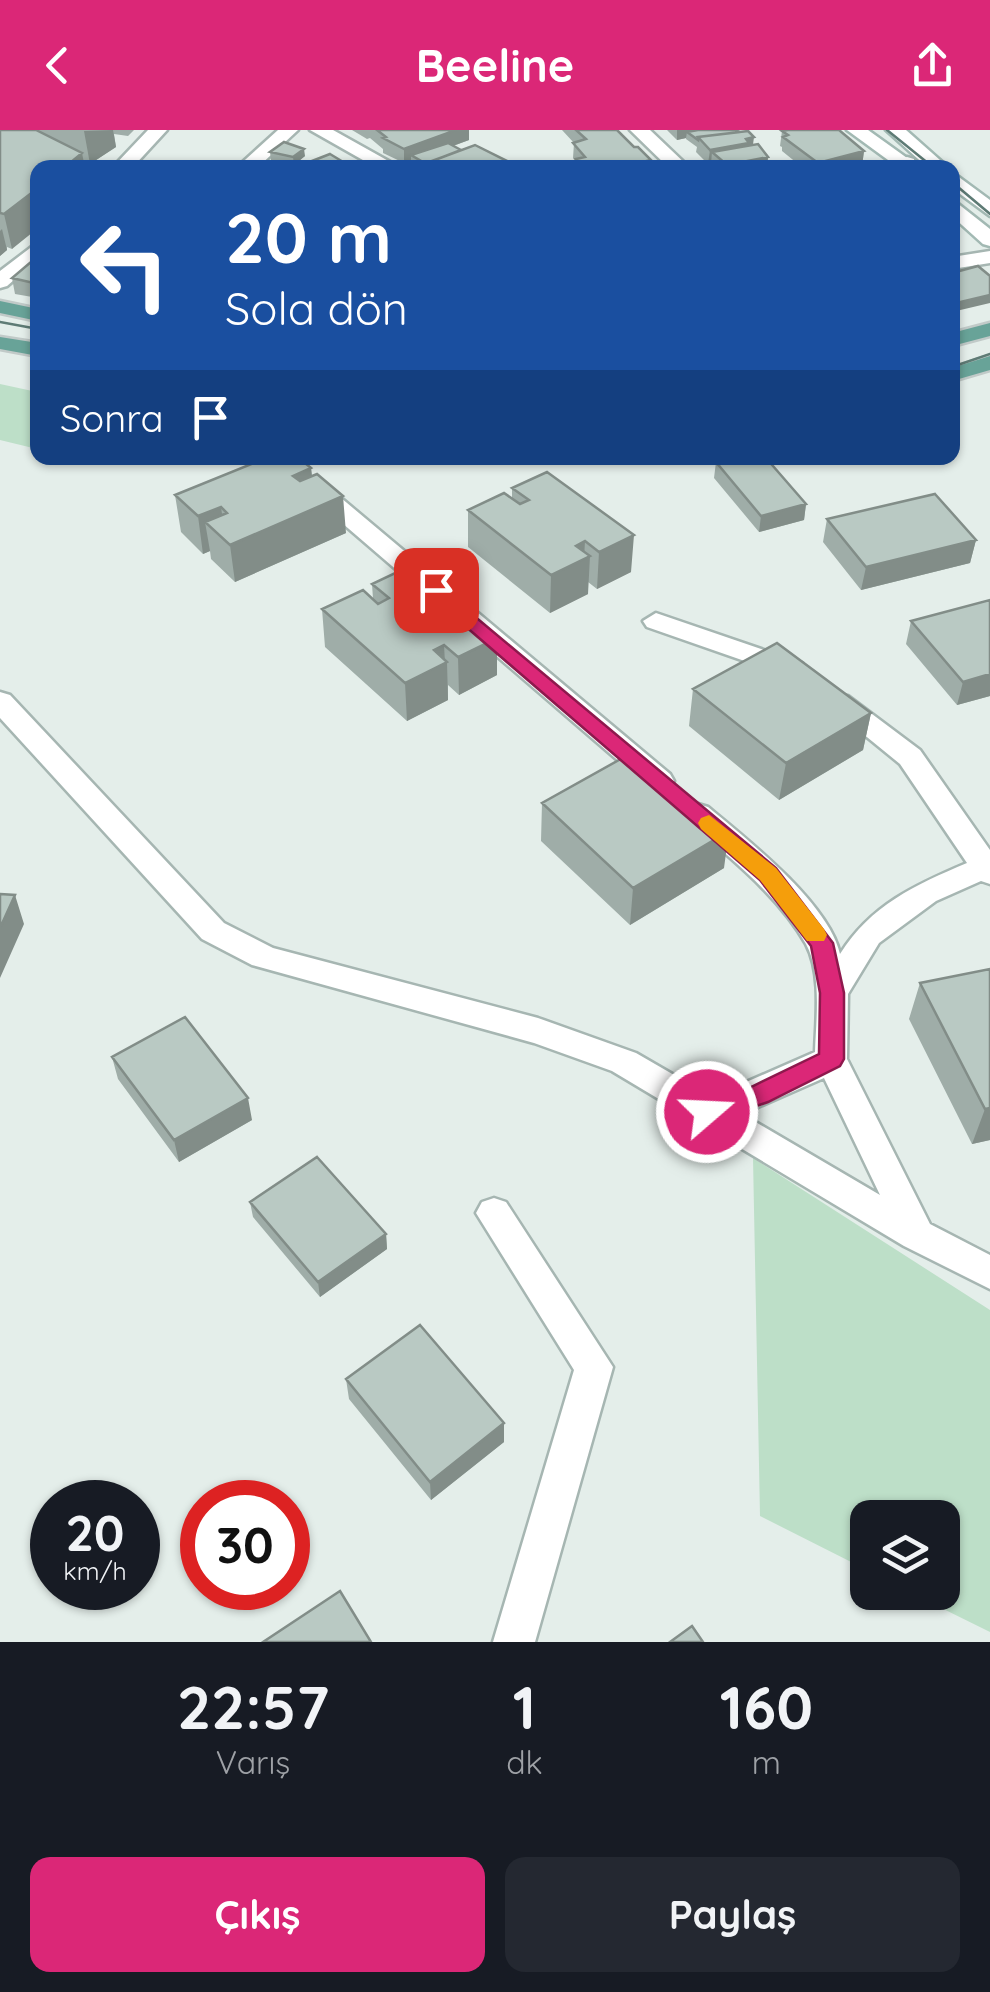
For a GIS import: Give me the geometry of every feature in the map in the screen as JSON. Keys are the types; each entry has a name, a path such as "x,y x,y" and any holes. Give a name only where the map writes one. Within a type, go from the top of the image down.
{"main road":[{"path":"0,307 30,313"},
{"path":"960,338 990,329"},
{"path":"0,344 30,349"},
{"path":"960,372 990,363"}],"street":[{"path":"129,160 158,130"},
{"path":"254,160 290,130"},
{"path":"319,130 377,160"},
{"path":"639,130 672,160"},
{"path":"856,130 902,160"},
{"path":"896,130 931,160"},
{"path":"960,185 990,210"},
{"path":"960,212 990,240"},
{"path":"0,282 30,255"},
{"path":"960,263 990,257"},
{"path":"291,469 768,874 822,943 832,993 831,1059 917,1235"},
{"path":"656,621 787,664 910,757 988,870 924,894 868,935 832,993"},
{"path":"0,701 213,931 263,957 556,1037 624,1062 917,1235 990,1273"},
{"path":"707,1112 760,1094 831,1059"},
{"path":"494,1212 594,1367 514,1642"}],"green space":[{"path":"0,384 30,390 30,447 0,440"},
{"path":"753,1158 990,1310 990,1632 945,1610 960,1610 960,1500 850,1500 850,1561 760,1516"}],"building":[{"path":"0,130 36,130 82,153 74,160 30,160 30,194 0,213"},
{"path":"377,130 456,130 404,149 383,138 386,137"},
{"path":"576,130 617,130 651,160 577,160 585,157 573,143 586,139"},
{"path":"839,130 864,151 814,160 783,137 788,135 782,131"},
{"path":"748,131 754,137 746,139 749,143 710,150 698,137"},
{"path":"687,132 740,132 698,140"},
{"path":"284,142 304,149 293,157 270,152"},
{"path":"448,143 461,150 435,160 420,160 411,155"},
{"path":"758,144 768,157 721,160 712,152"},
{"path":"475,145 505,160 435,160"},
{"path":"330,154 340,160 315,160"},
{"path":"30,263 30,282 12,278"},
{"path":"978,266 990,276 990,295 960,302 960,271"},
{"path":"249,465 307,465 311,468 293,476 300,481 317,474 343,496 230,545 205,522 227,513 221,507 198,516 175,495"},
{"path":"718,465 772,465 806,504 761,516"},
{"path":"547,472 634,535 599,552 585,541 576,546 590,556 551,575 468,510 504,493 520,504 529,500 512,488"},
{"path":"935,494 976,540 866,567 827,519"},
{"path":"410,566 497,638 458,657 444,645 434,650 447,662 405,683 322,609 363,590 378,604 389,598 372,584"},
{"path":"990,600 990,674 963,682 911,621"},
{"path":"777,643 871,713 786,763 693,689"},
{"path":"635,751 729,831 633,888 542,803"},
{"path":"0,894 15,895 0,928"},
{"path":"990,969 990,1108 985,1109 920,983"},
{"path":"185,1017 248,1098 174,1140 112,1057"},
{"path":"317,1157 386,1234 318,1282 250,1202"},
{"path":"420,1325 504,1423 430,1482 346,1379"},
{"path":"340,1591 371,1642 263,1642"},
{"path":"692,1626 703,1642 670,1642"}],"tram line":[{"path":"887,130 924,160"},
{"path":"960,189 990,214"},
{"path":"0,322 30,328"},
{"path":"960,364 990,354"}],"slow traffic":[{"path":"709,823 768,874 815,935"}],"route":[{"path":"436,590 768,874 822,943 832,993 831,1059 760,1094 707,1112"}]}
